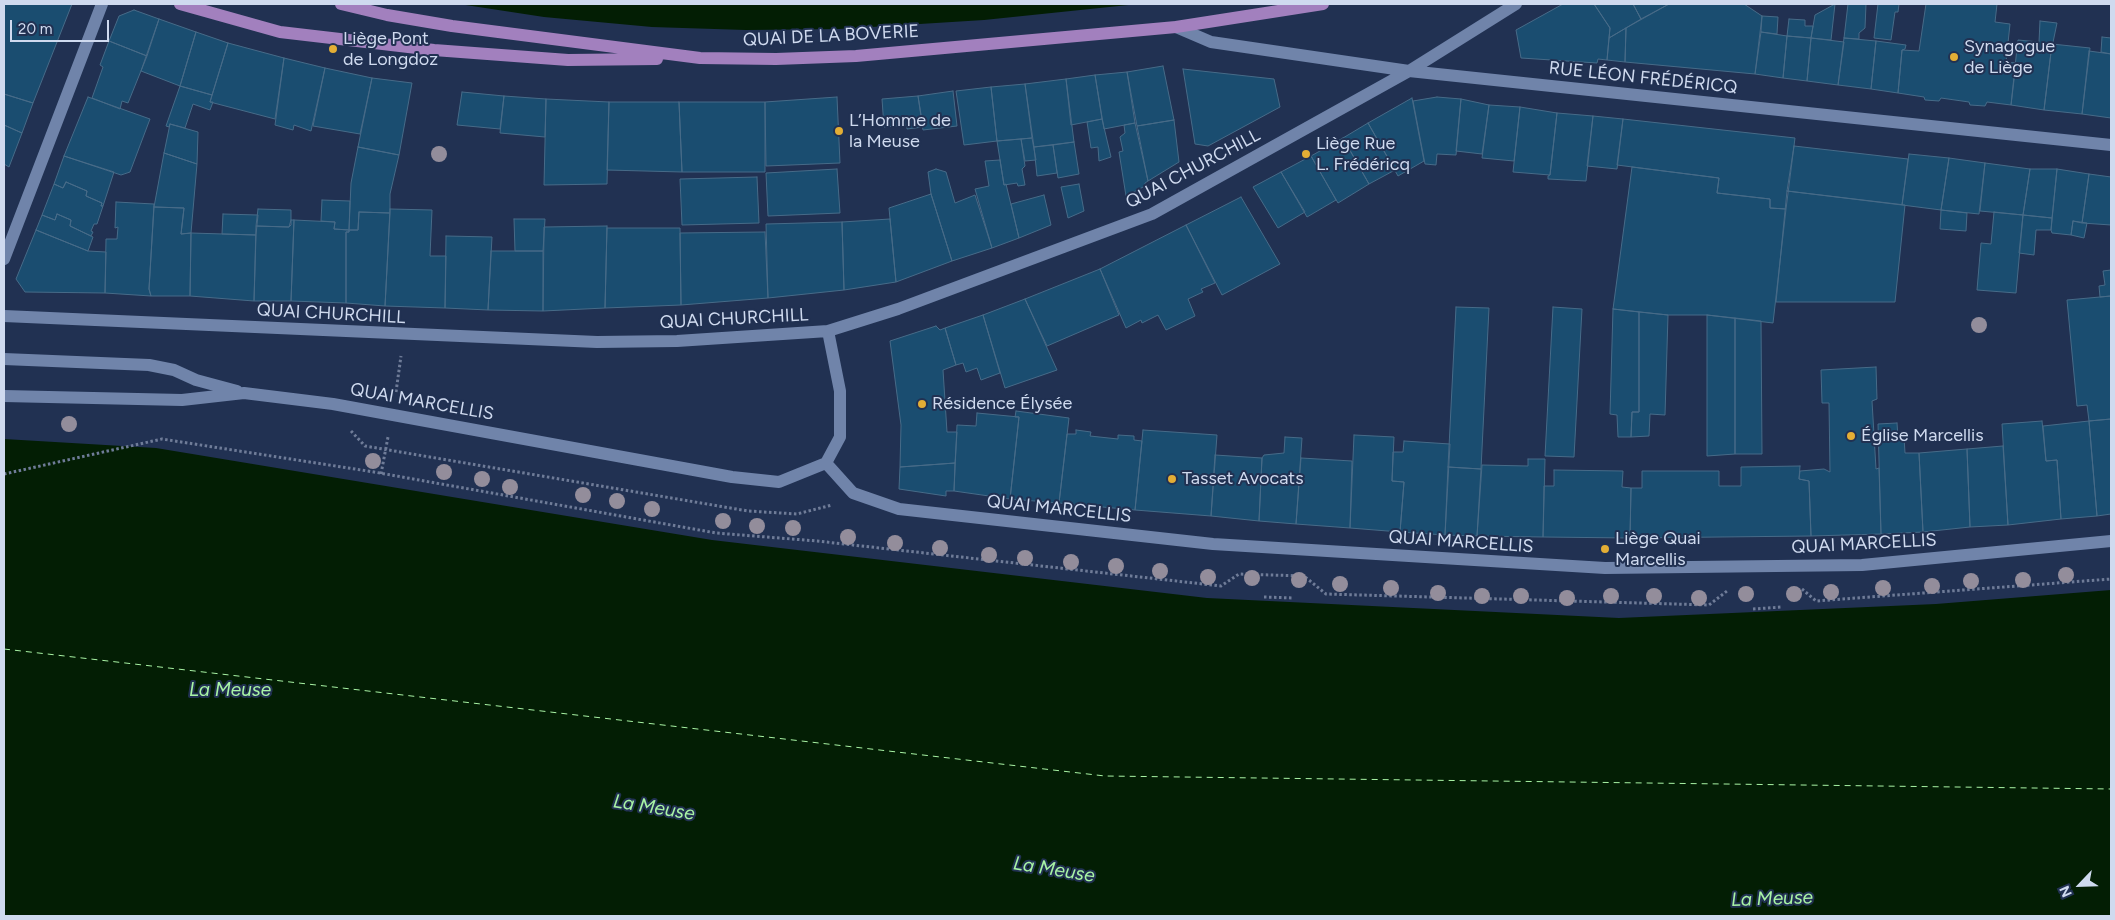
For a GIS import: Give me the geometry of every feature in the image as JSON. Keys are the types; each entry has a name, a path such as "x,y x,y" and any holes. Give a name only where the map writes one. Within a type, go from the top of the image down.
{"main road":[{"path":"180,4 280,32 434,50 568,60 700,58"},
{"name":"QUAI DE LA BOVERIE","path":"342,4 387,15 452,26 700,58 776,59 856,56 1176,27 1323,4"}],"street":[{"path":"4,259 102,4"},
{"path":"1409,72 1516,4"},
{"name":"RUE LÉON FRÉDÉRICQ","path":"1176,27 1211,42 1409,72 2111,145"},
{"name":"QUAI CHURCHILL","path":"4,316 597,342 677,341 828,332 898,309 1152,214 1409,72"},
{"path":"826,463 840,438 840,391 828,332"},
{"path":"4,359 149,365 174,370 196,380 244,393"},
{"name":"QUAI MARCELLIS","path":"4,396 182,400 244,393 333,404 751,479 778,482 826,463 853,493 900,510 1213,544 1605,568 1862,565 2111,541"}],"path":[{"path":"333,404 354,435 365,446 748,511 797,514 837,504"},
{"path":"4,474 162,438"},
{"path":"1264,597 1293,598"},
{"path":"1752,609 1782,607"}],"water":[{"path":"459,4 1138,4 984,20 839,29 746,30 652,27 544,17"},
{"name":"La Meuse","path":"4,439 156,448 712,540 1207,598 1619,618 1936,604 2111,590 2111,916 4,916"}],"building":[{"path":"4,4 72,4 33,103 4,94"},
{"path":"1563,4 1594,4 1610,28 1607,60 1598,59 1597,63 1521,58 1516,30"},
{"path":"1594,4 1633,4 1641,19 1609,38 1610,28"},
{"path":"1633,4 1669,4 1641,19"},
{"path":"1669,4 1744,4 1762,16 1755,74 1625,62 1626,28"},
{"path":"1835,4 1831,40 1811,38 1815,15"},
{"path":"1848,4 1866,4 1865,28 1859,33 1859,39 1844,38"},
{"path":"1878,4 1899,4 1898,12 1895,12 1891,40 1874,38"},
{"name":"Synagogue de Liège","path":"1926,4 1997,4 1995,22 2010,24 2006,62 2016,63 2011,105 1987,102 1985,106 1970,105 1969,102 1941,98 1939,101 1925,100 1924,97 1898,93 1902,50 1919,51"},
{"path":"134,10 159,19 147,56 109,41 119,16"},
{"path":"1762,16 1778,17 1777,34 1761,32"},
{"path":"159,19 196,32 180,86 141,71"},
{"path":"1789,19 1805,20 1805,26 1813,26 1811,38 1787,36"},
{"path":"2040,21 2057,23 2051,52 2017,48 2018,40 2039,42"},
{"path":"1626,28 1625,62 1607,60 1609,38"},
{"path":"196,32 228,43 212,95 180,86"},
{"path":"1761,32 1787,36 1783,78 1755,74"},
{"path":"1787,36 1811,38 1807,81 1783,78"},
{"path":"2102,37 2111,38 2111,54 2101,52"},
{"path":"1811,38 1844,42 1838,85 1807,81"},
{"path":"1844,38 1876,41 1871,89 1838,85"},
{"path":"109,41 147,56 128,103 122,101 120,109 92,98 103,67 100,65"},
{"path":"1876,41 1906,45 1905,49 1902,50 1898,93 1871,89"},
{"path":"228,43 284,58 275,119 210,102"},
{"path":"2052,44 2090,48 2082,114 2044,110"},
{"path":"2017,48 2051,52 2044,110 2011,105"},
{"path":"2089,51 2111,54 2111,118 2082,114"},
{"path":"284,58 325,68 311,131 294,125 293,130 275,125"},
{"path":"1163,66 1174,120 1137,126 1127,72"},
{"path":"325,68 372,78 360,134 313,126"},
{"path":"1183,69 1274,79 1280,107 1208,146 1195,144"},
{"path":"1127,72 1135,123 1104,129 1095,75"},
{"path":"1095,75 1102,119 1071,125 1066,79"},
{"path":"372,78 412,83 399,155 358,147"},
{"path":"1066,79 1074,142 1034,147 1025,84"},
{"path":"1025,84 1032,138 997,141 991,87"},
{"path":"180,86 212,95 210,102 213,102 210,110 193,104 185,128 170,124 169,127 166,126"},
{"path":"991,87 997,141 964,145 956,91"},
{"path":"953,91 957,126 923,130 918,96"},
{"path":"462,92 504,96 500,129 457,125"},
{"path":"4,94 33,103 22,133 4,125"},
{"path":"504,96 546,99 545,137 500,133"},
{"path":"918,96 923,127 907,129 907,125 884,127 882,99"},
{"path":"88,97 150,119 130,172 121,175 64,156"},
{"path":"837,97 840,163 766,166 765,102"},
{"path":"1437,97 1461,99 1456,155 1437,154 1436,165 1425,164 1413,101"},
{"path":"1412,98 1424,161 1398,176 1368,123"},
{"path":"546,99 609,102 607,184 544,185"},
{"path":"1461,99 1489,105 1482,154 1456,151"},
{"path":"609,102 679,102 682,172 607,170"},
{"path":"679,102 765,102 765,172 682,172"},
{"path":"1489,105 1520,107 1514,161 1482,158"},
{"path":"1520,107 1557,113 1550,175 1513,172"},
{"path":"1557,113 1593,116 1586,181 1548,179"},
{"path":"1593,116 1623,119 1617,169 1587,166"},
{"path":"1102,119 1111,157 1099,161 1098,147 1091,148 1087,122"},
{"path":"1623,119 1795,138 1786,209 1770,208 1770,199 1717,193 1719,178 1617,165"},
{"path":"1174,120 1179,162 1148,181 1137,126"},
{"path":"1135,123 1148,181 1145,183 1145,186 1126,196 1119,152 1123,151 1120,137 1125,133 1124,125"},
{"path":"1368,123 1395,170 1369,184 1343,138"},
{"path":"170,124 198,132 197,164 164,153"},
{"path":"4,125 22,133 9,167 4,164"},
{"path":"1032,138 1036,160 1025,161 1021,139"},
{"path":"1343,138 1369,184 1338,203 1311,156"},
{"path":"1021,139 1025,166 1022,169 1025,185 1018,186 1017,183 1004,185 997,141"},
{"path":"1074,142 1079,174 1058,178 1053,145"},
{"path":"1053,145 1057,173 1037,176 1034,147"},
{"path":"1794,146 1908,159 1902,205 1787,191"},
{"path":"358,147 399,155 390,194 390,213 359,212 358,230 349,230 351,183"},
{"path":"164,153 197,164 191,233 181,234 184,208 154,207"},
{"path":"1909,154 1949,158 1941,210 1902,205"},
{"path":"64,156 114,172 103,206 101,206 102,203 86,196 87,191 66,182 63,188 54,184"},
{"path":"1311,156 1336,200 1307,217 1281,172"},
{"path":"1949,158 1985,163 1979,214 1941,210"},
{"path":"1000,160 1004,185 1006,184 1019,238 992,248 975,189 989,186 985,161"},
{"path":"1985,163 2030,169 2023,215 1980,211"},
{"path":"1632,167 1719,178 1717,193 1770,199 1770,208 1786,209 1773,323 1707,315 1668,315 1613,309"},
{"path":"837,169 840,213 768,216 766,173"},
{"path":"936,169 946,172 955,203 975,195 992,248 952,261 931,194 928,172"},
{"path":"2030,169 2057,169 2052,218 2023,215"},
{"path":"2057,169 2089,174 2082,223 2073,221 2071,235 2052,233 2051,230"},
{"path":"1281,172 1305,212 1278,228 1253,187"},
{"path":"2089,174 2111,177 2111,225 2082,223"},
{"path":"757,177 759,223 682,225 680,179"},
{"path":"66,182 87,191 86,196 102,203 101,206 103,206 97,224 94,224 91,236 70,226 71,220 57,214 55,220 42,215 54,184 63,188"},
{"path":"1079,184 1084,211 1068,218 1061,187"},
{"path":"1787,191 1905,205 1895,302 1776,302"},
{"path":"931,194 952,261 896,282 889,208"},
{"path":"1044,195 1051,225 1019,238 1011,204"},
{"path":"1241,197 1280,264 1222,295 1186,225"},
{"path":"322,200 350,201 349,230 334,229 335,222 321,221"},
{"path":"116,202 154,204 149,289 151,296 105,293 106,239 117,239 118,227 115,228"},
{"path":"154,207 184,208 181,234 191,233 190,296 151,296 149,289"},
{"path":"258,209 291,210 291,225 289,227 256,226"},
{"path":"390,209 432,210 430,256 446,256 445,308 385,306"},
{"path":"1941,210 1967,213 1966,231 1940,229"},
{"path":"359,212 390,213 385,306 346,303 346,232 358,230"},
{"path":"1994,212 2023,215 2016,293 1977,290 1981,243 1991,244"},
{"path":"57,214 71,220 70,226 93,237 88,251 36,230 42,215 55,220"},
{"path":"223,214 258,215 256,235 222,234"},
{"path":"2023,215 2052,218 2051,230 2036,230 2034,255 2019,253"},
{"path":"514,219 545,219 543,251 515,251"},
{"path":"890,219 896,282 844,290 842,222"},
{"path":"291,220 294,220 291,301 254,301 256,226 289,227"},
{"path":"294,220 335,222 334,229 349,230 349,232 346,232 346,303 291,301"},
{"path":"2073,221 2087,223 2084,238 2071,235"},
{"path":"842,222 844,290 768,298 766,224"},
{"path":"1186,225 1215,283 1201,289 1203,292 1188,299 1195,316 1166,330 1158,315 1142,323 1141,320 1126,328 1100,269"},
{"path":"607,226 605,308 543,311 544,227"},
{"path":"607,228 680,228 681,305 605,308"},
{"path":"36,230 88,251 106,252 105,293 25,292 16,279"},
{"path":"765,232 768,298 681,305 680,233"},
{"path":"191,233 256,235 254,301 190,296"},
{"path":"446,236 492,237 488,310 445,308"},
{"path":"491,251 543,251 543,311 488,310"},
{"path":"1100,269 1119,315 1047,346 1025,299"},
{"path":"2111,270 2111,296 2100,297 2099,286 2105,285 2103,271"},
{"path":"2111,296 2111,419 2089,421 2087,405 2077,406 2067,300"},
{"path":"1025,299 1057,370 1005,388 983,315"},
{"path":"1456,307 1489,308 1481,469 1448,467"},
{"path":"1553,307 1582,309 1574,457 1545,456"},
{"path":"1613,309 1639,312 1639,412 1632,412 1631,437 1618,437 1617,415 1610,414"},
{"path":"1639,312 1668,315 1665,415 1650,414 1649,436 1631,437 1632,412 1639,412"},
{"path":"983,315 1000,373 981,380 977,368 966,372 963,363 956,365 945,328"},
{"path":"1707,315 1735,318 1735,454 1707,456"},
{"path":"1735,318 1761,321 1762,454 1735,454"},
{"name":"Résidence Élysée","path":"936,326 940,330 945,328 956,365 943,370 947,432 957,432 955,463 900,467 901,425 890,341"},
{"name":"Église Marcellis","path":"1876,367 1877,399 1872,401 1876,469 1879,468 1881,534 1811,536 1809,481 1799,479 1800,471 1824,469 1830,472 1829,403 1822,403 1821,370"},
{"path":"1016,411 1069,418 1059,503 1010,499 1019,417 1015,417"},
{"path":"977,413 1019,417 1010,499 954,491 957,425 976,426"},
{"path":"2111,419 2111,514 2097,516 2089,421"},
{"path":"2042,421 2046,461 2057,460 2061,519 2008,525 2002,424"},
{"path":"2089,421 2097,516 2061,519 2057,460 2046,461 2043,426"},
{"path":"1897,423 1898,437 1904,437 1905,453 1919,453 1923,532 1881,534 1878,424"},
{"path":"1076,430 1091,432 1090,436 1118,439 1118,435 1134,436 1134,440 1142,441 1135,510 1059,503 1067,434 1076,434"},
{"path":"1143,430 1217,435 1211,516 1135,510"},
{"path":"1354,435 1394,437 1392,481 1404,482 1400,532 1350,528"},
{"path":"1285,437 1302,438 1296,524 1259,521 1262,458 1264,455 1284,453"},
{"path":"1404,441 1450,444 1445,535 1400,532 1404,482 1392,481 1393,452 1403,452"},
{"path":"2003,446 2008,525 1970,527 1967,449"},
{"path":"1967,449 1970,527 1923,532 1919,453"},
{"path":"1215,455 1262,458 1259,521 1211,516"},
{"path":"1301,458 1352,461 1350,528 1296,524"},
{"path":"1528,459 1545,459 1543,537 1477,536 1482,465 1528,466"},
{"path":"955,463 954,491 946,491 946,496 899,489 900,467"},
{"path":"1800,466 1799,479 1809,481 1811,536 1630,538 1631,488 1642,488 1642,471 1719,471 1719,486 1741,486 1741,467"},
{"path":"1448,467 1481,469 1477,536 1445,535"},
{"path":"1554,470 1623,471 1622,487 1631,488 1630,538 1543,537 1544,486 1554,486"}],"ferry route":[{"path":"4,649 1105,776 2111,789"}],"place":[{"name":"Liège Pont de Longdoz","path":"333,49"},
{"name":"Synagogue de Liège","path":"1954,57"},
{"name":"L’Homme de la Meuse","path":"839,131"},
{"name":"Liège Rue L. Frédéricq","path":"1306,154"},
{"name":"Résidence Élysée","path":"922,404"},
{"name":"Église Marcellis","path":"1851,436"},
{"name":"Tasset Avocats","path":"1172,479"},
{"name":"Liège Quai Marcellis","path":"1605,549"}]}
